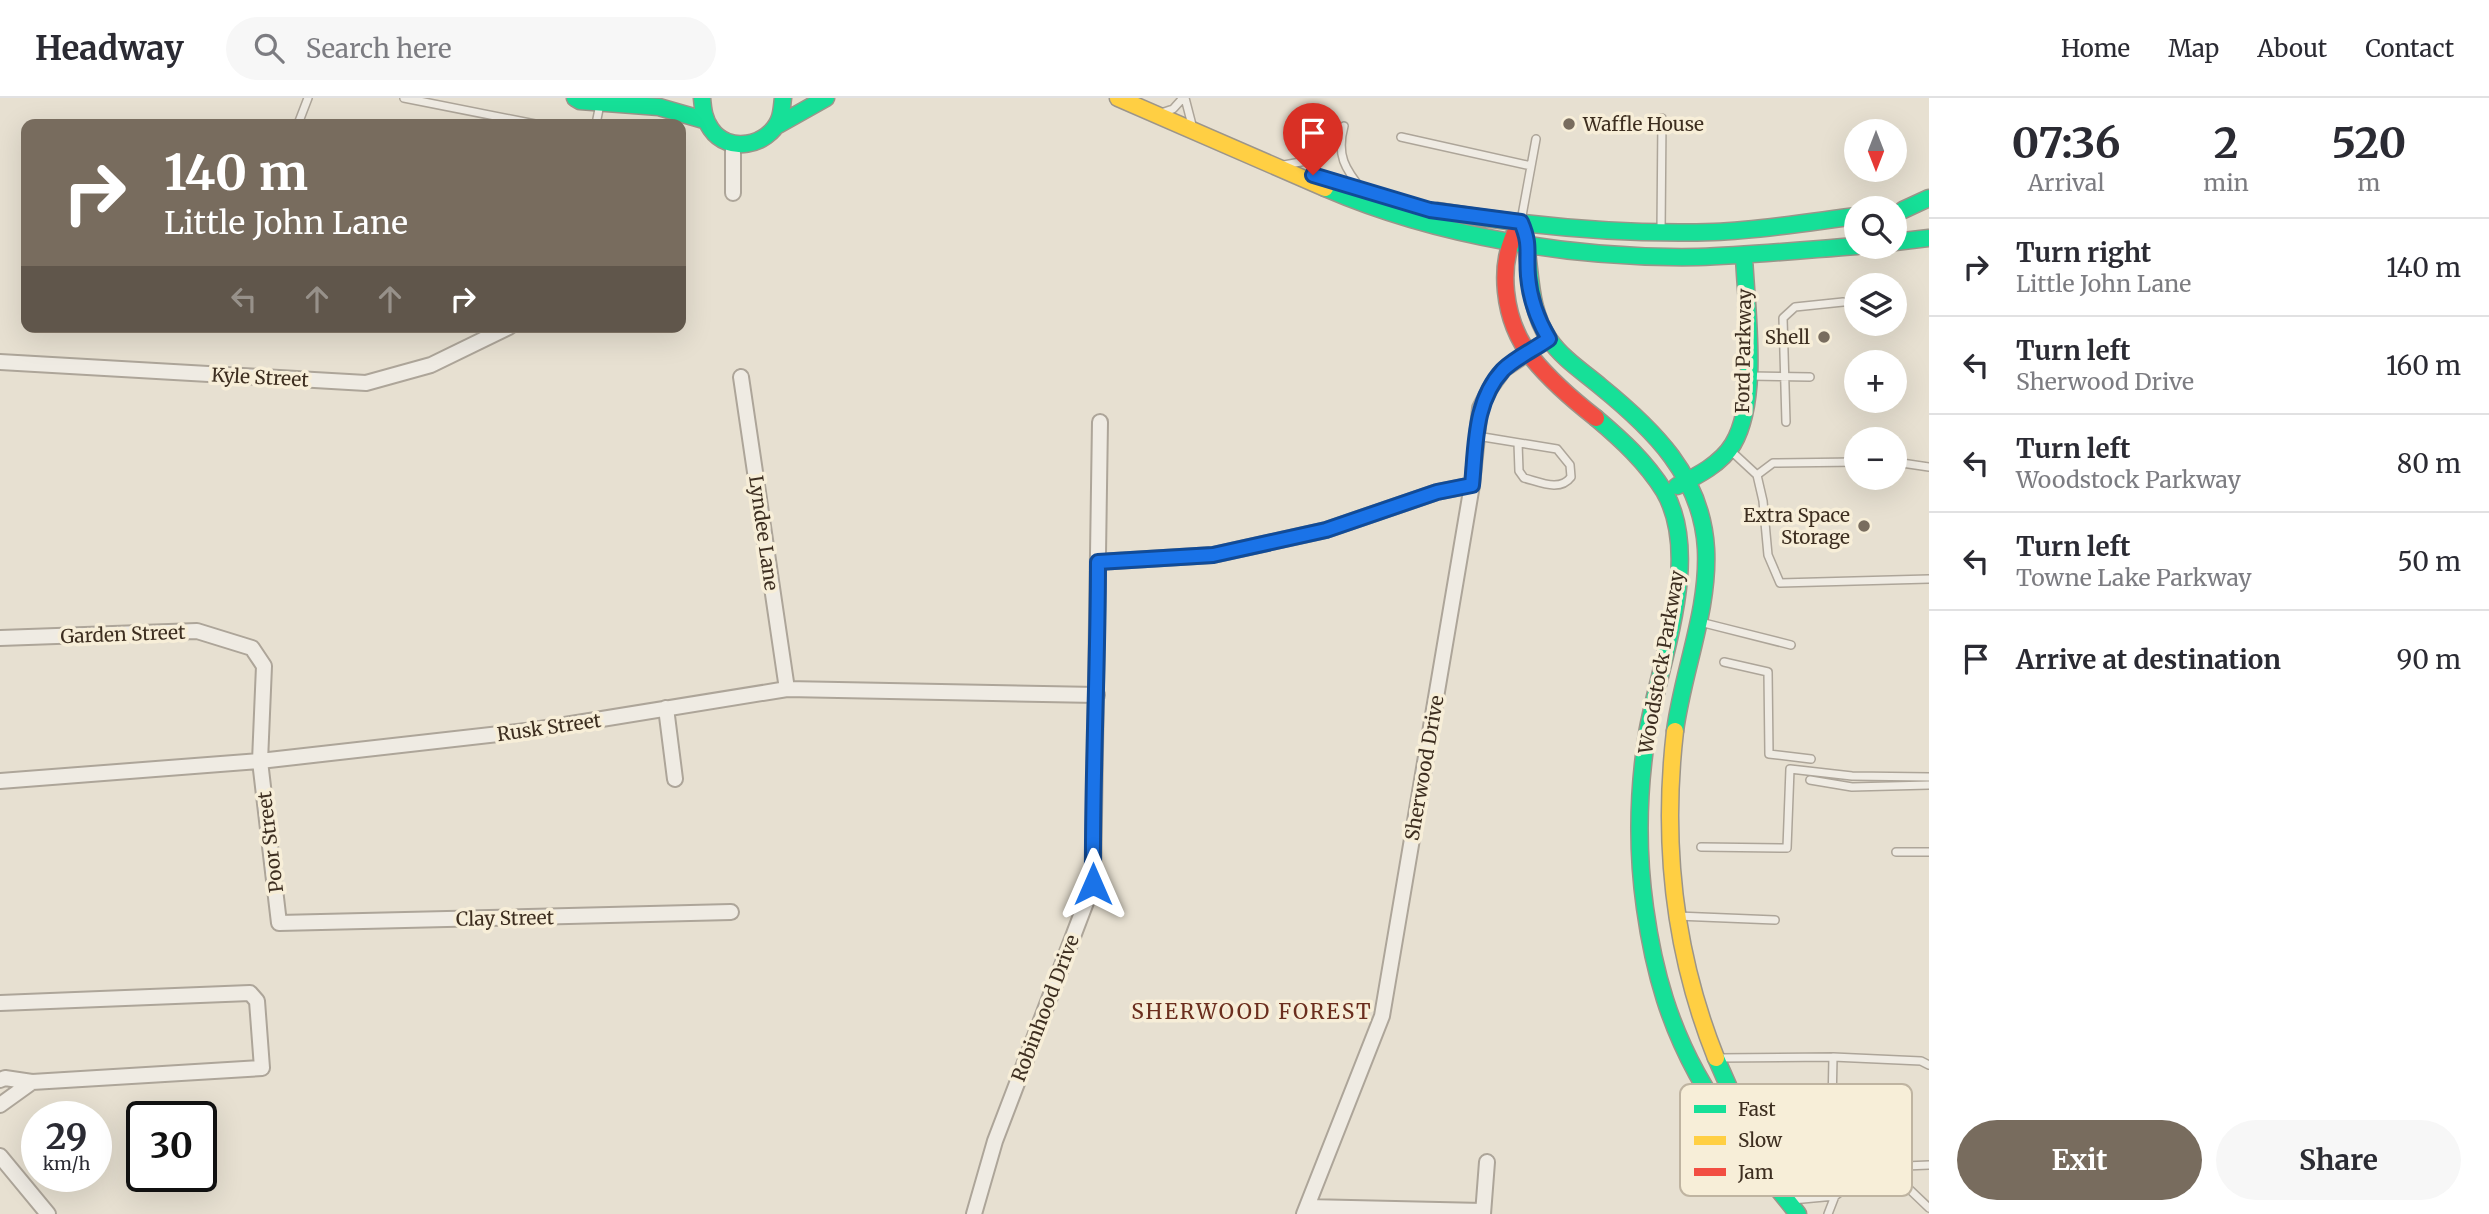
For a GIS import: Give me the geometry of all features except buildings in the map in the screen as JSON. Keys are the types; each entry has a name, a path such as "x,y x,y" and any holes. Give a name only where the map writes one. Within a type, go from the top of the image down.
{"main road":[{"path":"575,98 600,103 663,106 687,111 704,120"},
{"path":"702,98 704,120 711,131 733,144 759,142 778,125 827,98"},
{"path":"778,125 783,98"},
{"path":"1118,98 1275,165 1309,183 1388,212 1509,238 1566,247 1666,256 1744,256 1844,247"},
{"path":"1275,165 1430,210 1521,222 1661,232 1716,232 1844,217"},
{"path":"1907,208 1929,198"},
{"path":"1907,210 1929,206"},
{"path":"1509,238 1521,222"},
{"name":"Woodstock Parkway","path":"1521,222 1530,242 1527,262 1536,315 1549,339 1574,365 1660,437 1689,480 1699,503 1704,529 1704,583 1679,707 1668,795 1667,835 1675,916 1689,987 1713,1058 1726,1084"},
{"name":"Woodstock Parkway","path":"1509,238 1505,275 1508,312 1527,354 1554,384 1639,455 1665,492 1674,511 1679,555 1678,580 1645,748 1641,836 1648,919 1663,994 1691,1068 1701,1084"},
{"path":"1907,241 1929,238"},
{"path":"1531,293 1540,262 1566,247"},
{"name":"Ford Parkway","path":"1665,492 1709,468 1729,449 1740,432 1746,376 1744,256"},
{"name":"Woodstock Parkway","path":"1784,1196 1798,1214"}],"street":[{"path":"733,144 733,193"},
{"name":"Kyle Street","path":"0,362 366,383 430,365 497,333"},
{"name":"Sherwood Drive","path":"1306,1210 1382,1016 1472,485 1480,408 1504,369 1549,339"},
{"name":"Lyndee Lane","path":"741,377 787,689"},
{"name":"Robinhood Drive","path":"974,1214 999,1129 1093,884 1092,750 1097,695 1100,422"},
{"path":"1098,562 1213,555 1326,530 1437,492 1472,485"},
{"name":"Garden Street","path":"0,638 197,631 252,648 264,666 260,761"},
{"name":"Rusk Street","path":"0,781 260,761 534,730 787,689 1097,695"},
{"path":"666,708 675,779"},
{"name":"Poor Street","path":"260,761 279,923"},
{"name":"Clay Street","path":"279,923 731,912"},
{"path":"0,1003 250,993 257,1001 262,1068 32,1082 5,1078 0,1080"},
{"path":"0,1105 32,1082"},
{"path":"0,1156 48,1214"},
{"path":"1306,1210 1483,1213 1487,1162"}],"lane":[{"path":"300,119 308,98"},
{"path":"404,98 510,119"},
{"path":"1158,114 1173,109 1184,98 1194,129"},
{"path":"597,119 600,103"},
{"path":"1661,232 1662,118"},
{"path":"1344,127 1340,139 1341,160 1363,191"},
{"path":"1402,137 1531,166"},
{"path":"1275,165 1323,158 1340,139"},
{"path":"1521,222 1536,139"},
{"path":"1786,422 1783,318 1795,307 1843,302"},
{"path":"1746,376 1810,377"},
{"path":"1477,436 1557,449 1570,465 1571,477 1567,483 1557,486 1524,478 1519,471 1518,443"},
{"path":"1729,449 1757,475 1763,500 1768,555 1780,583 1929,579"},
{"path":"1757,475 1773,463 1844,462"},
{"path":"1907,464 1929,467"},
{"path":"1697,621 1791,645"},
{"path":"1724,662 1768,672 1769,754 1811,758"},
{"path":"1701,847 1787,848 1790,769 1929,777"},
{"path":"1810,780 1852,787 1929,786"},
{"path":"1896,852 1929,852"},
{"path":"1675,916 1775,920"},
{"path":"1713,1058 1833,1056 1921,1061 1929,1065"},
{"path":"1832,1084 1833,1056"},
{"path":"1912,1192 1929,1208"},
{"path":"1787,1199 1811,1200 1835,1196"},
{"path":"1828,1214 1835,1196"}],"traffic: fast":[{"path":"575,98 580,101 659,107 704,120"},
{"path":"702,98 704,114 711,129 718,137 737,144 757,141 774,129 780,117 783,98"},
{"path":"778,125 826,98"},
{"path":"1325,188 1414,220 1508,242 1556,249 1651,257 1698,257 1844,247"},
{"path":"1907,208 1929,198"},
{"path":"1438,211 1575,228 1679,233 1750,230 1844,218"},
{"path":"1521,222 1536,311 1549,339 1566,358 1620,402 1656,437 1685,477 1695,499 1706,549 1706,572 1700,618 1675,731"},
{"path":"1907,241 1929,238"},
{"path":"1677,486 1722,458 1733,444 1741,425 1749,378 1749,326 1744,256"},
{"path":"1596,418 1649,470 1664,491 1675,518 1679,579 1675,611 1647,734 1640,799 1642,886 1654,956 1665,999 1679,1038 1703,1084"},
{"path":"1716,1058 1727,1084"},
{"path":"1784,1196 1798,1214"}],"traffic: slow":[{"path":"1118,98 1325,188"},
{"path":"1675,731 1670,815 1675,897 1690,978 1716,1058"}],"traffic: jam":[{"path":"1521,222 1513,238 1505,273 1509,310 1515,328 1540,367 1596,418"}],"place":[{"name":"Waffle House","path":"1569,124"},
{"name":"Shell","path":"1824,337"},
{"name":"Extra Space Storage","path":"1864,526"}],"district":[{"name":"SHERWOOD FOREST","path":"1252,1011"}],"route":[{"path":"1093,884 1092,750 1097,695 1098,562 1213,555 1326,530 1437,492 1472,485 1480,408 1491,387 1504,369 1549,339 1534,308 1527,262 1530,242 1521,222 1430,210 1313,175"}]}
